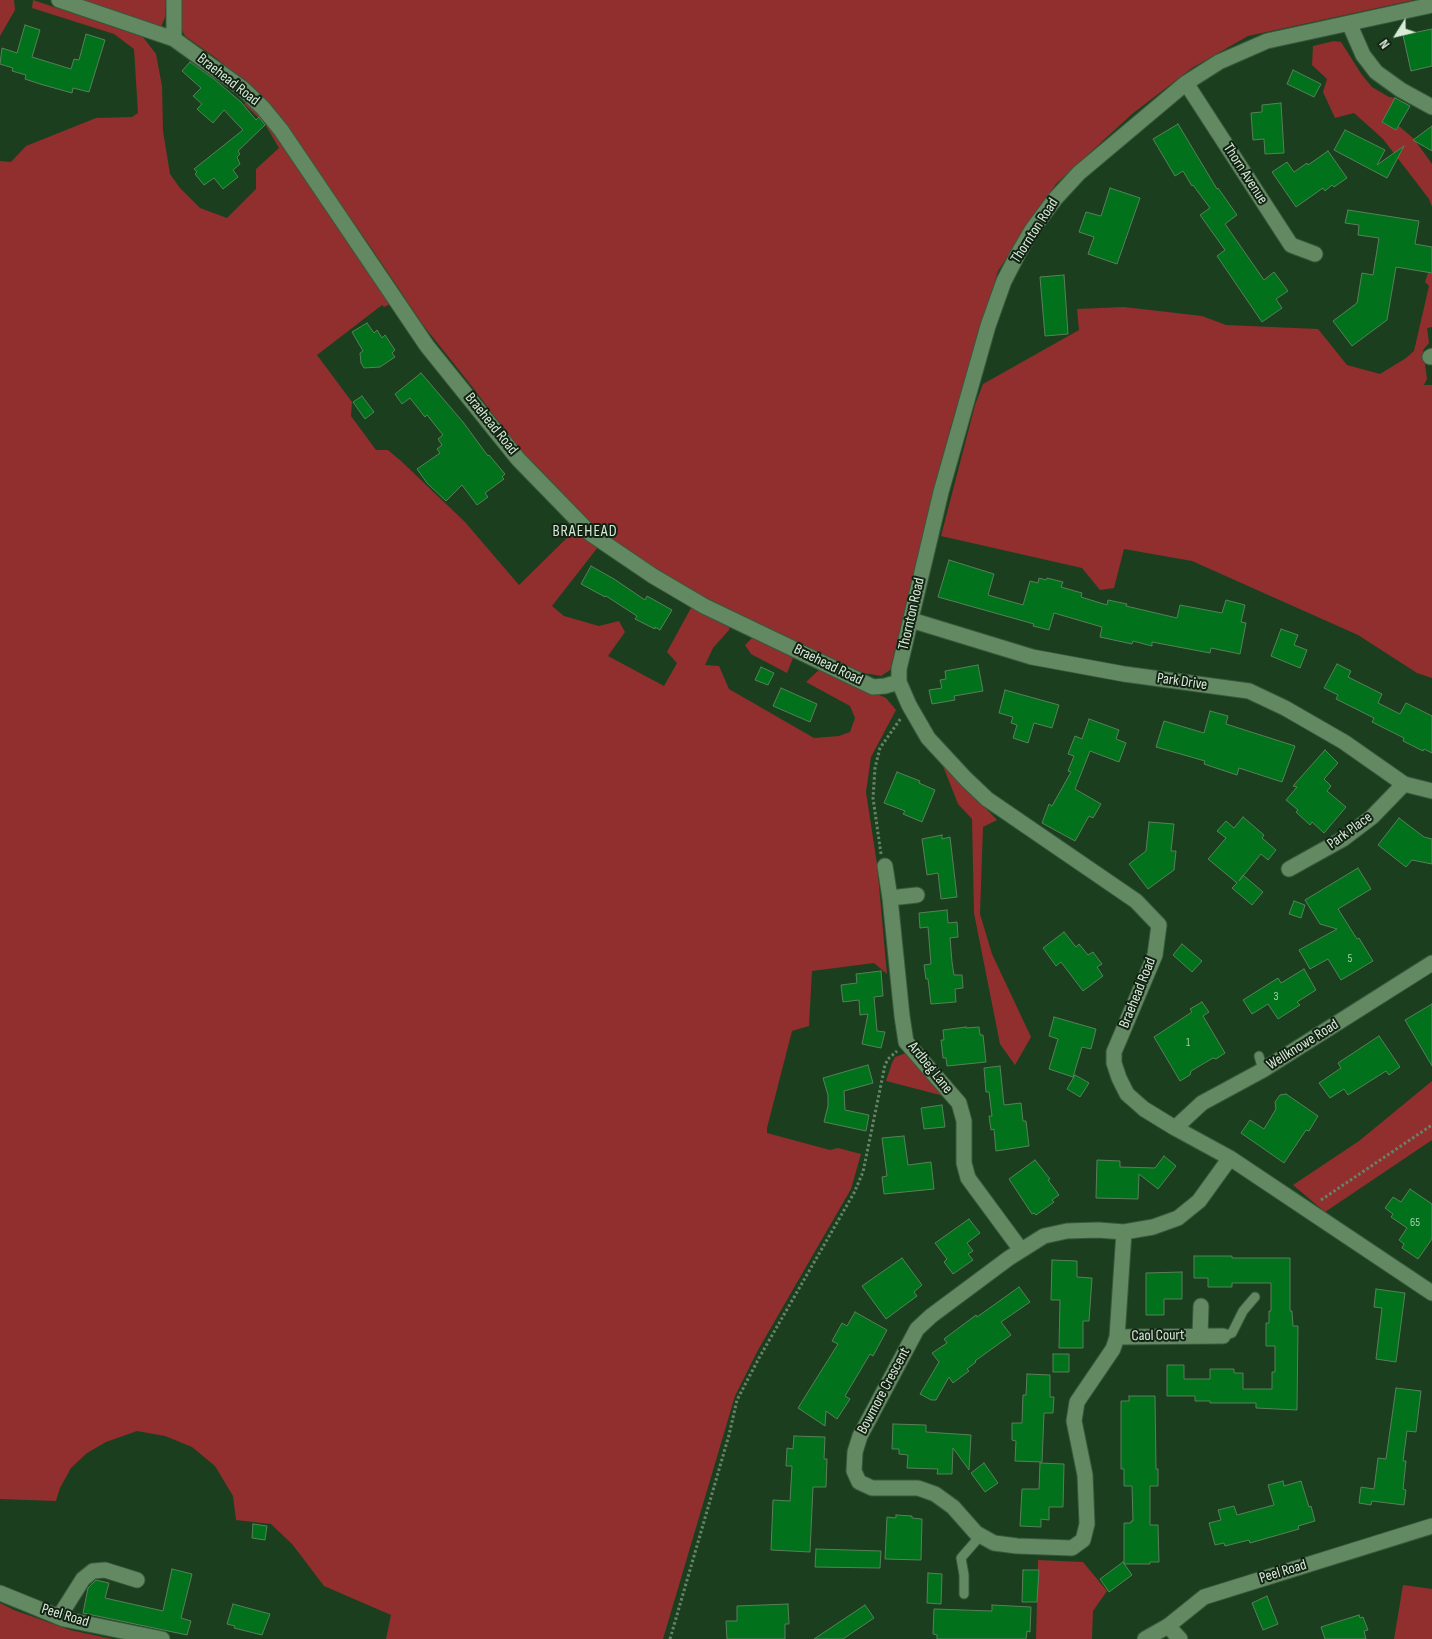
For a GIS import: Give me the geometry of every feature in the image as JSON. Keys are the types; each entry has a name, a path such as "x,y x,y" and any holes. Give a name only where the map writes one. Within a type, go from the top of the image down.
{"street":[{"name":"Braehead Road","path":"59,0 174,39 242,88 263,108 281,130 427,346 518,458 591,534 653,576 704,606 873,687 899,682 909,705 928,738 987,799 1136,901 1159,926 1155,955 1114,1052 1114,1063 1127,1094 1144,1109 1230,1158 1432,1292"},
{"path":"174,0 174,39"},
{"name":"Thornton Road","path":"899,682 899,669 943,482 988,326 1007,275 1032,230 1055,199 1079,173 1186,82 1219,62 1267,41 1432,4"},
{"path":"1349,23 1363,55 1376,72 1401,90 1432,107"},
{"name":"Thorn Avenue","path":"1186,82 1291,245 1315,254"},
{"name":"Park Drive","path":"911,620 1032,657 1124,674 1249,691 1285,708 1344,742 1404,784 1432,791"},
{"name":"Park Place","path":"1289,869 1343,840 1372,818 1404,784"},
{"name":"Ardbeg Lane","path":"885,866 906,1042 958,1103 964,1122 964,1163 968,1178 1021,1250"},
{"path":"890,898 917,895"},
{"name":"Wellknowe Road","path":"1175,1128 1202,1103 1261,1063 1432,963"},
{"name":"Bowmore Crescent","path":"1124,1232 1117,1337 1114,1349 1077,1402 1074,1421 1085,1475 1088,1524 1084,1540 1072,1548 1017,1546 994,1543 976,1533 953,1507 935,1494 918,1488 872,1488 859,1482 854,1470 855,1452 860,1436 917,1329 931,1316 1021,1250 1044,1236 1067,1231 1098,1230 1124,1232 1153,1227 1178,1218 1199,1201 1230,1158"},
{"name":"Caol Court","path":"1200,1336 1201,1306"},
{"name":"Caol Court","path":"1117,1337 1224,1336"},
{"name":"Peel Road","path":"1145,1639 1168,1626 1204,1597 1432,1526"},
{"path":"59,1617 83,1579 93,1571 105,1570 137,1580"},
{"name":"Peel Road","path":"0,1593 59,1617 162,1639"},
{"path":"1168,1626 1180,1639"}],"lane":[{"path":"1224,1336 1232,1333 1243,1311 1255,1297"},
{"path":"964,1594 964,1575 961,1558 981,1535"}],"path":[{"path":"885,866 880,848 873,798 874,768 880,748 909,705"},
{"path":"670,1639 726,1445 737,1400 759,1358 854,1194 863,1172 885,1066 888,1059 906,1042"},
{"path":"1307,1210 1432,1125"}],"shaded area":[{"path":"0,0 14,0 15,10 0,36"},
{"path":"33,0 143,37 156,54 162,86 163,131 170,174 180,188 200,208 227,218 256,189 256,169 279,148 265,124 244,104 248,100 268,120 390,304 384,307 382,305 317,355 352,402 351,416 376,450 388,450 401,461 465,522 519,585 576,529 598,547 552,606 564,616 599,626 619,621 625,632 608,656 664,686 677,663 667,652 692,606 730,624 729,630 713,648 705,665 719,666 729,689 814,738 839,736 850,732 855,718 850,706 806,682 820,669 886,698 896,710 871,757 866,792 877,864 887,974 874,963 812,971 809,1026 792,1031 767,1128 767,1133 830,1150 838,1148 861,1154 851,1189 758,1350 735,1396 663,1639 386,1639 391,1615 324,1586 292,1544 271,1524 236,1520 233,1496 215,1466 192,1447 165,1436 137,1431 106,1442 87,1453 71,1468 60,1488 56,1501 0,1499 0,161 11,162 26,146 96,118 132,117 138,113 134,49 114,34 32,8"},
{"path":"74,0 166,0 165,17 161,28"},
{"path":"181,0 1414,0 1248,36 1192,68 1132,114 1056,184 998,271 951,426 890,670 881,676 858,672 679,586 593,530 516,445 423,325 278,115 249,85 185,36 182,30"},
{"path":"1334,41 1341,42 1372,87 1389,97 1395,98 1382,122 1396,130 1399,126 1414,139 1432,164 1432,207 1429,199 1383,139 1354,113 1335,118 1323,92 1327,79 1312,65 1313,46"},
{"path":"1428,273 1432,273 1432,327 1427,328 1429,343 1423,350 1427,379 1424,385 1432,385 1432,678 1417,673 1358,635 1192,561 1124,549 1114,588 1100,590 1082,568 941,536 975,405 983,384 1079,330 1077,309 1124,307 1202,316 1226,325 1318,329 1347,365 1380,374 1414,351 1429,286 1425,282"},
{"path":"754,636 793,658 787,673 751,654 745,645"},
{"path":"941,761 997,820 983,827 980,914 992,954 1031,1037 1015,1065 1000,1044 974,913 972,819 958,804"},
{"path":"906,1053 951,1104 940,1095 886,1081 895,1057"},
{"path":"1432,1081 1432,1140 1325,1212 1293,1185 1359,1141"},
{"path":"1038,1560 1083,1562 1107,1591 1093,1611 1092,1639 1036,1639"},
{"path":"1403,1585 1432,1589 1432,1639 1394,1639"},
{"path":"0,1603 70,1630 112,1639 0,1639"}],"building":[{"path":"25,25 40,30 32,57 71,69 74,59 79,60 86,34 105,40 89,92 73,88 72,93 40,84 25,79 26,75 12,71 13,68 0,64 2,48 17,53"},
{"path":"1432,29 1432,66 1411,71 1403,35"},
{"path":"190,62 214,79 241,102 256,120 259,117 265,125 238,151 240,154 237,157 240,164 233,170 238,177 223,189 214,178 204,185 195,174 197,172 194,169 243,130 224,110 213,123 197,109 202,104 193,96 201,88 182,71"},
{"path":"1293,70 1321,84 1314,97 1287,84"},
{"path":"1395,98 1410,106 1396,130 1382,122"},
{"path":"1281,103 1284,153 1265,154 1264,139 1253,140 1251,113 1262,112 1262,105"},
{"path":"1178,124 1217,189 1237,215 1225,224 1264,280 1274,272 1288,291 1276,299 1282,308 1262,322 1217,256 1225,250 1200,215 1210,208 1192,186 1183,171 1175,176 1153,139"},
{"path":"1432,126 1432,151 1413,140"},
{"path":"1345,130 1385,150 1377,165 1404,146 1387,178 1334,150"},
{"path":"1328,151 1347,178 1334,187 1332,185 1325,191 1323,188 1296,207 1272,172 1287,162 1294,172"},
{"path":"1110,188 1140,198 1117,264 1088,254 1094,237 1079,232 1086,212 1101,216"},
{"path":"1348,210 1419,221 1415,244 1432,247 1432,273 1396,267 1387,320 1352,346 1333,321 1357,303 1362,273 1373,275 1379,238 1358,235 1359,225 1345,223"},
{"path":"1064,275 1068,334 1045,336 1040,277"},
{"path":"367,323 374,333 377,330 382,338 385,335 395,350 392,353 395,357 380,367 364,368 361,363 360,353 363,351 352,332"},
{"path":"421,373 463,422 488,456 505,474 502,477 504,479 485,493 488,497 477,505 462,485 446,501 427,483 417,469 440,453 437,449 442,445 438,439 443,435 410,398 402,404 395,394"},
{"path":"362,396 374,412 365,419 353,402"},
{"path":"949,560 994,574 988,595 1023,605 1030,581 1038,583 1039,578 1046,580 1047,578 1063,582 1061,587 1082,593 1081,597 1107,605 1108,600 1177,618 1180,605 1222,613 1226,600 1245,605 1241,622 1246,623 1240,654 1211,648 1210,653 1152,642 1152,646 1133,641 1132,644 1100,637 1102,627 1054,613 1049,630 938,597"},
{"path":"591,566 645,600 647,596 672,610 660,630 635,619 637,616 606,596 581,584"},
{"path":"1281,629 1298,635 1294,645 1307,650 1300,668 1271,656"},
{"path":"1337,664 1351,671 1348,677 1382,694 1378,703 1400,714 1406,703 1432,716 1432,753 1424,749 1423,751 1403,741 1404,738 1372,722 1374,718 1336,699 1338,695 1324,688"},
{"path":"978,665 983,691 954,696 955,700 932,704 929,690 942,688 940,680 946,679 945,671"},
{"path":"761,667 774,673 768,685 755,680"},
{"path":"781,688 817,704 810,722 773,706"},
{"path":"1005,690 1059,705 1052,728 1034,723 1028,743 1013,738 1017,725 1011,723 1013,717 999,713"},
{"path":"1210,711 1228,716 1226,724 1295,746 1282,782 1239,768 1237,775 1204,764 1205,761 1156,747 1164,721 1204,733"},
{"path":"1089,719 1119,730 1116,739 1126,743 1119,762 1090,751 1075,789 1101,804 1093,818 1089,816 1075,841 1042,823 1049,804 1052,806 1071,772 1068,771 1074,756 1068,754 1075,736 1082,739"},
{"path":"1325,750 1338,763 1324,779 1331,786 1327,791 1346,807 1324,833 1312,822 1310,825 1296,812 1298,810 1286,800 1297,787 1293,786"},
{"path":"897,772 920,781 919,783 935,790 922,822 903,814 905,811 884,803"},
{"path":"1243,817 1264,835 1262,838 1276,850 1268,860 1261,854 1244,875 1263,892 1252,905 1232,888 1237,883 1208,859 1226,838 1217,831 1226,821 1234,828"},
{"path":"1399,818 1424,837 1432,839 1432,864 1412,860 1406,867 1378,845"},
{"path":"1149,822 1174,824 1171,851 1176,851 1174,870 1148,889 1129,864 1146,851"},
{"path":"942,835 942,839 950,837 957,897 941,899 938,873 927,875 922,839"},
{"path":"1358,868 1371,889 1338,909 1373,961 1341,980 1328,959 1310,969 1299,950 1337,929 1320,924 1305,900"},
{"path":"1294,901 1305,905 1301,918 1289,914"},
{"path":"947,910 948,923 957,922 958,937 950,938 952,962 954,975 962,975 963,988 955,989 956,1002 931,1004 924,965 931,964 928,927 920,928 919,913"},
{"path":"1064,932 1076,947 1079,944 1088,955 1093,952 1102,964 1097,967 1103,976 1083,991 1061,962 1056,966 1043,948"},
{"path":"1182,944 1202,961 1192,972 1173,955"},
{"path":"1304,969 1316,990 1297,1002 1300,1005 1278,1019 1268,1004 1252,1014 1243,1000 1278,978 1281,983"},
{"path":"881,971 883,996 874,997 877,1031 885,1032 881,1048 862,1044 868,1014 860,1015 859,1000 843,1002 841,985 857,983 856,974"},
{"path":"1202,1002 1209,1012 1203,1016 1225,1053 1191,1071 1190,1075 1180,1081 1154,1037 1192,1012 1190,1009"},
{"path":"1432,1004 1432,1066 1405,1020"},
{"path":"1054,1017 1096,1029 1091,1049 1082,1047 1073,1077 1049,1069 1058,1039 1049,1036"},
{"path":"979,1027 980,1035 983,1035 986,1062 947,1066 946,1058 943,1058 941,1040 944,1040 943,1030"},
{"path":"1379,1036 1400,1067 1389,1075 1386,1071 1348,1095 1344,1089 1330,1098 1319,1083 1341,1068 1338,1063"},
{"path":"868,1065 873,1083 844,1091 845,1110 869,1115 866,1131 824,1122 828,1106 828,1095 823,1078"},
{"path":"1000,1066 1004,1105 1021,1103 1023,1121 1026,1121 1029,1146 996,1151 994,1129 991,1130 989,1116 992,1116 989,1092 986,1092 984,1068"},
{"path":"1075,1075 1089,1083 1080,1097 1067,1089"},
{"path":"1286,1094 1318,1116 1309,1131 1306,1130 1284,1163 1241,1133 1250,1120 1264,1129 1276,1109 1275,1102 1280,1095"},
{"path":"942,1105 945,1127 924,1129 921,1108"},
{"path":"904,1136 908,1165 931,1162 934,1189 884,1194 882,1177 887,1176 882,1138"},
{"path":"1164,1156 1176,1166 1158,1189 1139,1174 1138,1199 1096,1198 1097,1160 1120,1161 1120,1167 1155,1168"},
{"path":"1035,1160 1050,1179 1048,1180 1059,1195 1052,1200 1054,1202 1036,1215 1032,1214 1009,1179"},
{"path":"1410,1189 1432,1204 1432,1239 1418,1259 1402,1248 1404,1244 1399,1240 1407,1228 1391,1217 1393,1214 1385,1208 1393,1197 1401,1202"},
{"path":"969,1219 980,1233 967,1243 973,1251 968,1254 973,1260 953,1274 944,1262 947,1259 935,1243"},
{"path":"1194,1256 1290,1258 1290,1311 1292,1311 1293,1326 1298,1326 1297,1410 1256,1408 1256,1403 1210,1403 1210,1401 1195,1401 1195,1396 1167,1396 1167,1365 1184,1365 1184,1379 1210,1379 1210,1369 1234,1369 1234,1373 1243,1373 1243,1389 1272,1389 1272,1372 1275,1372 1275,1346 1266,1346 1266,1323 1269,1323 1269,1311 1271,1311 1271,1283 1232,1283 1232,1287 1208,1287 1208,1278 1194,1278"},
{"path":"902,1258 922,1285 914,1292 917,1296 886,1319 862,1286"},
{"path":"1052,1260 1077,1261 1077,1277 1092,1278 1089,1321 1083,1321 1083,1348 1059,1348 1060,1300 1051,1300"},
{"path":"1182,1272 1182,1299 1164,1299 1164,1315 1146,1315 1146,1273"},
{"path":"1019,1287 1030,1302 1001,1322 1011,1335 975,1361 967,1369 969,1371 953,1383 949,1377 936,1400 931,1400 920,1394 939,1362 932,1353 947,1343 944,1339"},
{"path":"1376,1289 1405,1293 1396,1362 1376,1359 1382,1308 1374,1307"},
{"path":"855,1312 887,1330 873,1356 870,1354 845,1396 850,1399 837,1419 826,1411 825,1426 798,1408 838,1344 832,1341 842,1323 847,1326"},
{"path":"1053,1354 1069,1354 1069,1372 1053,1372"},
{"path":"1027,1374 1050,1375 1050,1397 1054,1397 1053,1413 1044,1413 1042,1462 1015,1461 1016,1441 1012,1440 1012,1423 1022,1423 1023,1395 1026,1395"},
{"path":"1396,1388 1421,1391 1416,1432 1407,1431 1403,1461 1406,1461 1403,1489 1406,1490 1404,1505 1372,1501 1371,1505 1359,1503 1361,1487 1374,1489 1378,1458 1386,1459"},
{"path":"1129,1396 1155,1396 1158,1486 1150,1486 1150,1525 1158,1525 1159,1562 1150,1562 1150,1564 1124,1564 1124,1523 1131,1523 1133,1521 1132,1486 1124,1486 1124,1469 1121,1469 1121,1401 1129,1401"},
{"path":"893,1424 926,1425 926,1432 971,1435 969,1470 953,1448 952,1474 937,1474 938,1469 907,1468 908,1455 899,1454 899,1449 892,1449"},
{"path":"794,1436 825,1437 824,1459 827,1459 826,1487 813,1487 810,1552 771,1550 773,1500 790,1501 792,1466 786,1466 787,1448 793,1449"},
{"path":"984,1463 998,1483 985,1492 971,1473"},
{"path":"1040,1463 1064,1464 1063,1507 1049,1507 1049,1520 1041,1519 1041,1527 1020,1526 1022,1489 1039,1489"},
{"path":"1283,1481 1284,1486 1301,1481 1315,1521 1298,1526 1299,1529 1250,1543 1249,1540 1225,1546 1224,1543 1215,1545 1209,1523 1221,1520 1218,1510 1234,1506 1237,1515 1274,1505 1268,1485"},
{"path":"896,1515 922,1519 921,1560 885,1559 887,1517 896,1518"},
{"path":"253,1524 267,1526 265,1540 252,1538"},
{"path":"816,1549 881,1551 880,1568 815,1567"},
{"path":"1123,1562 1132,1575 1109,1592 1100,1579"},
{"path":"172,1569 192,1574 181,1618 191,1621 187,1635 83,1613 88,1588 96,1580 109,1583 105,1598 163,1611"},
{"path":"1023,1570 1039,1570 1037,1602 1022,1602"},
{"path":"928,1573 942,1574 941,1604 927,1603"},
{"path":"1267,1596 1278,1624 1263,1630 1252,1603"},
{"path":"233,1604 270,1614 262,1635 234,1628 235,1626 227,1624"},
{"path":"788,1604 789,1624 785,1624 785,1639 727,1639 726,1621 737,1621 737,1606"},
{"path":"865,1605 874,1618 843,1639 814,1639"},
{"path":"992,1605 1031,1607 1030,1632 1027,1631 1026,1639 937,1639 937,1635 933,1634 934,1609 992,1611"},
{"path":"1359,1615 1360,1618 1363,1617 1368,1630 1364,1631 1366,1639 1325,1639 1321,1627"}],"district":[{"name":"BRAEHEAD","path":"585,532"}]}
